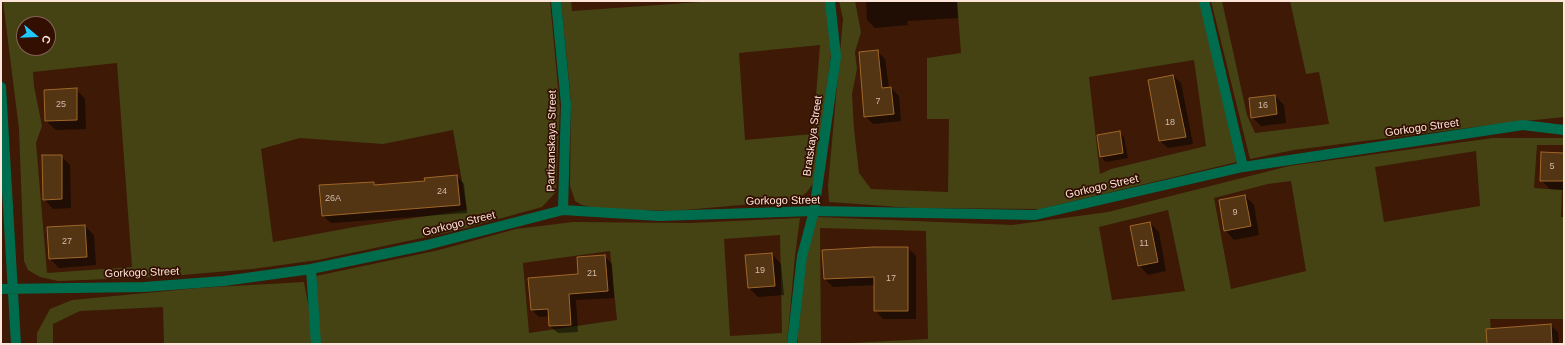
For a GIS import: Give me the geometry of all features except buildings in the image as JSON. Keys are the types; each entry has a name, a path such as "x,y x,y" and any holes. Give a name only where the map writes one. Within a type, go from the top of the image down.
{"street":[{"name":"Partizanskaya Street","path":"556,1 566,104 562,210"},
{"name":"Bratskaya Street","path":"792,344 802,256 814,211 836,56 830,1"},
{"path":"1204,1 1243,166"},
{"path":"1,87 14,288 16,344"},
{"name":"Gorkogo Street","path":"1,289 144,287 224,281 311,269 427,244 562,210 659,216 814,211 1035,215 1243,166 1523,125 1564,130"},
{"path":"311,269 316,344"}],"shaded area":[{"path":"3,1 550,1 560,109 556,192 542,207 455,231 318,260 252,269 160,277 58,281 40,277 28,270 24,261 19,129","holes":["117,63 132,267 47,273 36,143 42,126 34,86 33,72","453,130 467,210 360,226 273,242 261,149 300,138 383,144"]},
{"path":"561,1 571,1 572,11 715,1 827,1 831,52 816,180 806,193 796,200 674,211 601,209 582,205 575,201 570,186 571,101","holes":["820,45 813,134 745,140 739,53"]},
{"path":"839,1 855,1 861,32 855,52 857,69 852,94 854,129 859,173 871,189 948,192 949,119 927,119 927,58 961,53 957,1 1200,1 1237,162 1040,209 913,208 829,202 828,186 843,19","holes":["1194,60 1206,146 1111,169 1100,174 1089,77"]},
{"path":"1211,1 1222,1 1247,115 1255,133 1329,124 1319,72 1306,74 1290,1 1564,1 1564,117 1294,150 1250,159"},
{"path":"1493,138 1564,138 1564,145 1537,145 1534,188 1562,190 1561,217 1564,217 1564,319 1490,319 1492,344 831,344 928,339 926,231 820,228 821,344 798,344 807,251 817,217 1012,225 1108,212 1289,166","holes":["1476,151 1480,206 1384,222 1375,167","1291,181 1306,271 1231,289 1214,198 1268,184","1168,210 1185,291 1112,300 1099,227"]},
{"path":"800,218 787,344 320,344 316,276 439,250 516,229 573,222 690,223","holes":["780,235 782,333 730,336 724,239","610,251 617,320 529,333 523,263"]},
{"path":"304,282 310,314 312,344 164,344 163,307 80,311 53,324 53,344 37,344 37,333 50,309 72,300 198,288"}]}
